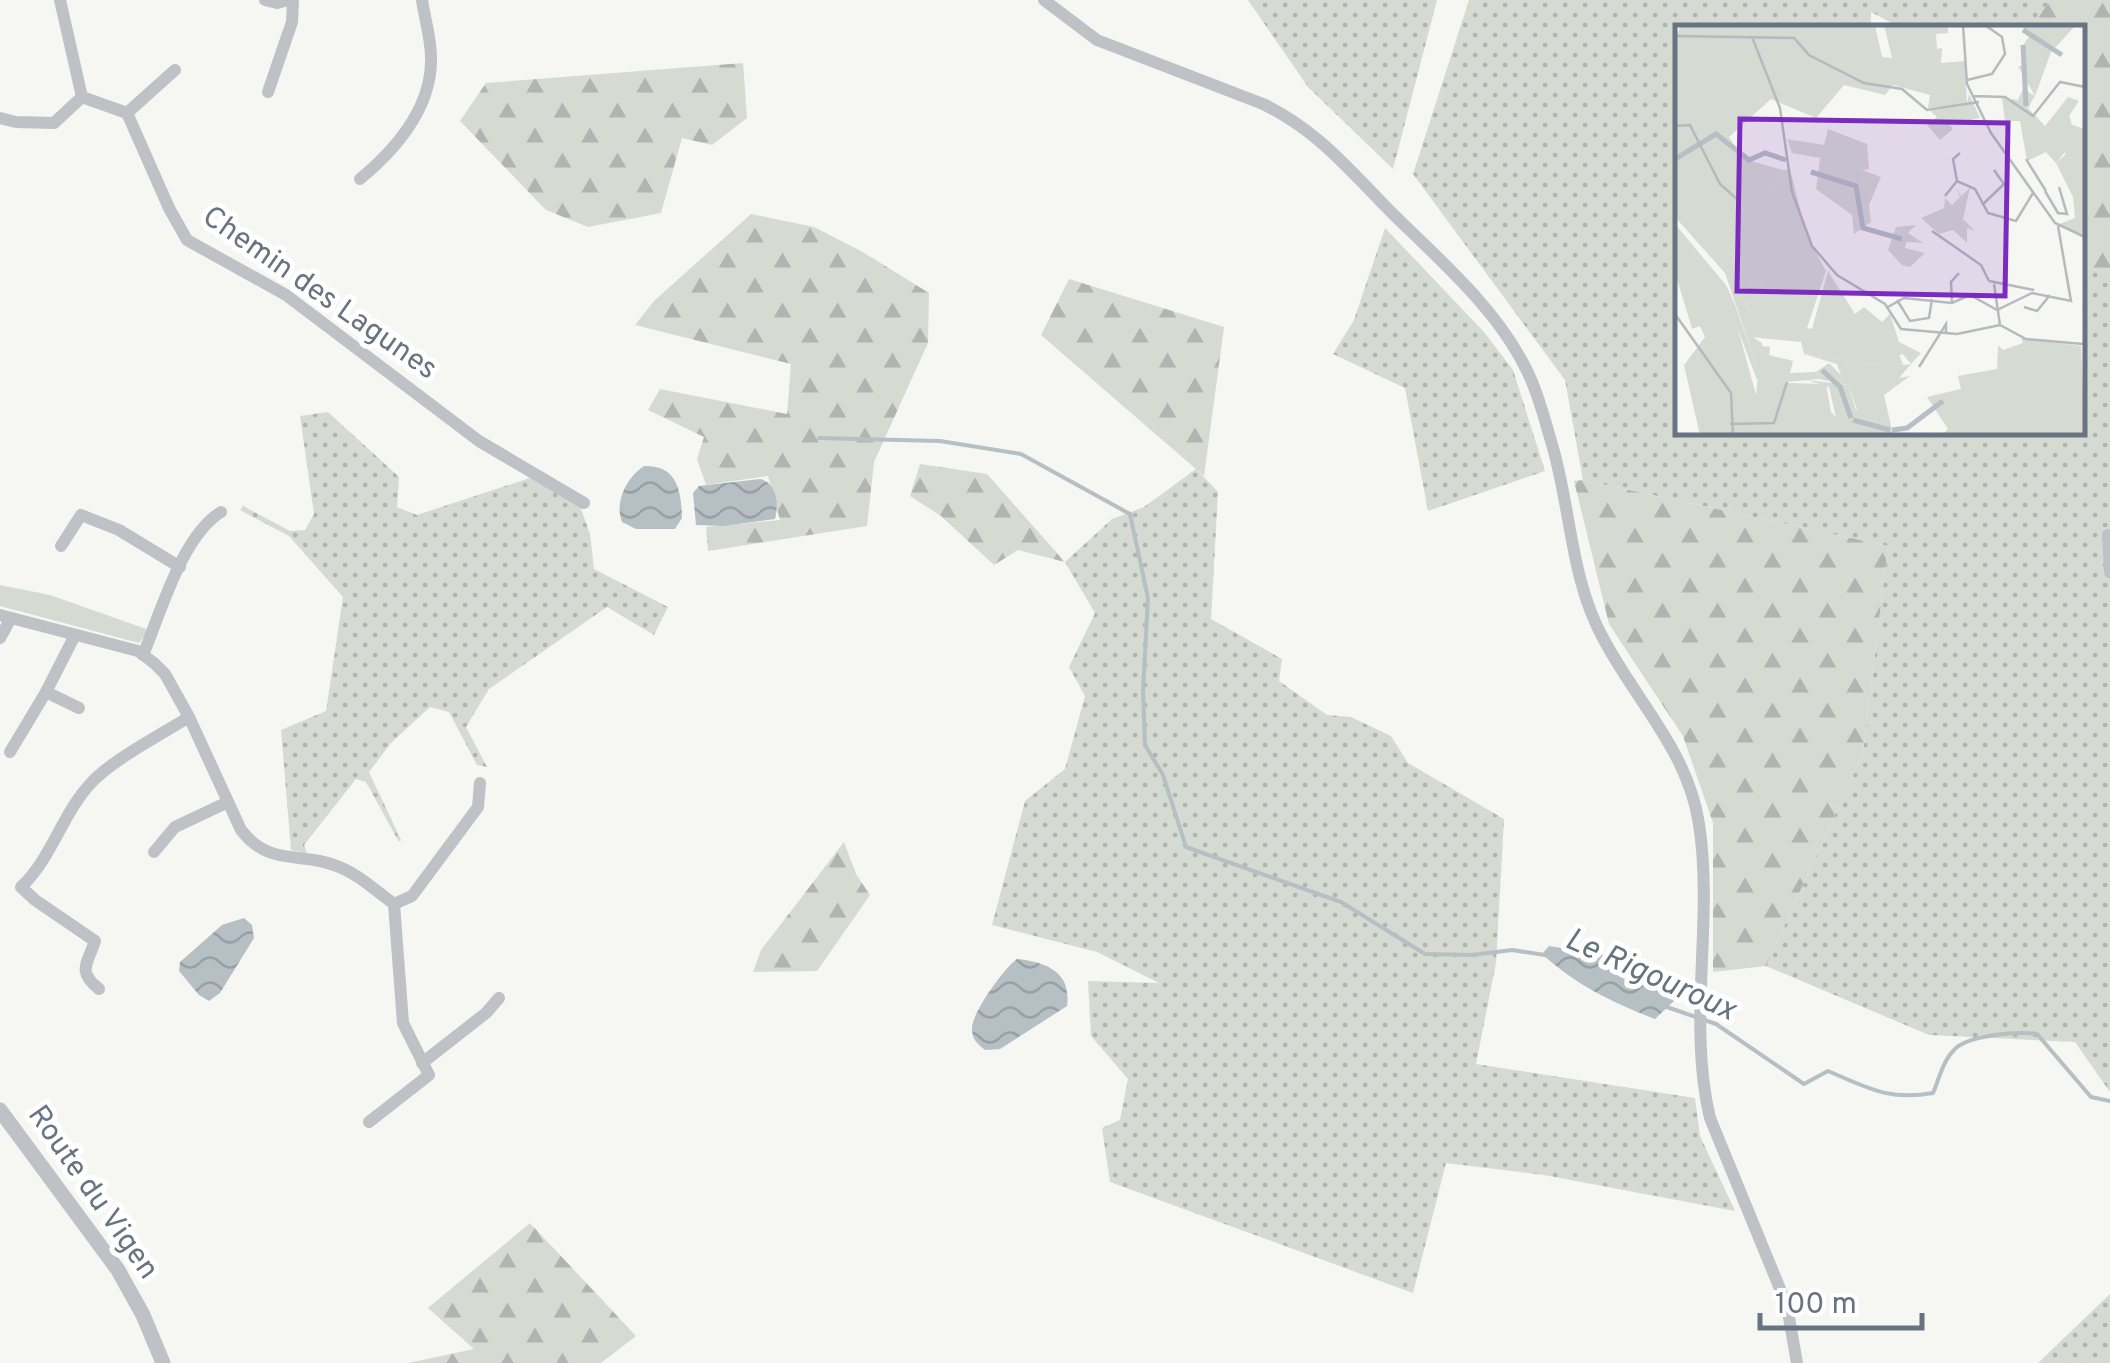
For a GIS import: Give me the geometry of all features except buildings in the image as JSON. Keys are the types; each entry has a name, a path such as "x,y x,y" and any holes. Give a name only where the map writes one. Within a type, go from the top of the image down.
{"street":[{"path":"60,0 82,97"},
{"path":"265,0 290,0 292,22 268,92"},
{"path":"360,179 386,158 422,106 431,62 422,0"},
{"path":"1044,0 1098,40 1263,104 1288,116 1326,144 1496,321 1524,364 1553,448 1585,593 1602,637 1672,744 1692,790 1704,883 1700,1021 1704,1094 1710,1118 1787,1306 1797,1363"},
{"path":"82,97 127,113 174,70"},
{"path":"0,118 54,123 82,97"},
{"name":"Chemin des Lagunes","path":"127,113 169,208 188,240 286,295 478,441 584,503"},
{"path":"144,654 180,567 204,522 220,512"},
{"path":"61,546 81,515 118,530 180,567"},
{"path":"2108,535 2110,572"},
{"path":"0,638 5,616 144,654 165,674 189,716 250,842 287,859 336,865 394,904"},
{"path":"7,754 46,692 75,634"},
{"path":"46,692 79,708"},
{"path":"99,989 86,979 84,970 96,941 21,887 36,874 72,806 94,779 189,716"},
{"path":"394,904 412,896 478,807 480,783"},
{"path":"154,852 175,827 228,802"},
{"path":"369,1122 429,1075 403,1023 394,904"},
{"path":"422,1063 486,1013 499,998"},
{"name":"Route du Vigen","path":"0,1110 118,1270 163,1363"}],"green space":[{"path":"1248,0 1437,0 1393,169 1308,87"},
{"path":"1469,0 2050,0 2033,25 1895,25 1871,12 1871,25 1675,25 1675,435 2085,435 2085,267 2110,273 2110,1092 2075,1042 1929,1035 1766,966 1863,753 1888,546 1583,480 1565,380 1413,174"},
{"path":"2050,0 2110,0 2110,273 2085,267 2085,25 2033,25"},
{"path":"743,63 747,118 712,145 682,138 661,213 588,227 546,210 460,121 486,83"},
{"path":"751,214 814,227 929,293 928,343 874,462 867,526 708,551 706,527 780,520 768,476 706,485 697,459 704,437 648,410 660,389 787,414 791,364 635,325 654,301"},
{"path":"1385,228 1484,332 1513,370 1545,471 1428,511 1405,388 1333,354 1354,320"},
{"path":"1069,279 1224,327 1204,476 1041,335"},
{"path":"328,412 399,477 397,507 417,515 530,478 580,506 590,534 594,569 668,607 654,635 607,607 489,689 466,727 487,767 477,765 449,712 430,707 391,743 369,772 401,840 366,782 356,779 304,845 307,853 291,850 281,730 326,711 343,597 289,536 240,510 243,506 290,531 305,530 314,514 300,416"},
{"path":"920,464 987,474 1065,562 1018,550 994,565 941,516 910,496"},
{"path":"1196,469 1218,492 1211,619 1282,659 1279,681 1327,715 1351,717 1391,736 1408,763 1504,819 1496,963 1476,1064 1695,1098 1700,1136 1735,1211 1544,1175 1446,1163 1413,1293 1110,1182 1102,1128 1120,1120 1128,1079 1091,1036 1088,981 1159,983 1097,952 992,925 1025,801 1065,769 1085,696 1069,667 1095,613 1065,562 1112,519 1144,507"},
{"path":"1574,481 1888,546 1863,753 1766,966 1713,972 1713,823 1683,736 1609,624"},
{"path":"0,585 50,595 149,630 139,643 0,606"},
{"path":"844,842 856,874 870,895 817,971 753,972 761,950"},
{"path":"530,1223 636,1336 601,1363 408,1363 474,1349 428,1308"},
{"path":"2110,1294 2110,1363 2038,1363"}],"water":[{"path":"644,466 664,470 675,481 682,518 675,529 636,529 622,522 620,506 624,491"},
{"path":"760,479 770,485 775,495 775,519 723,526 696,525 693,493 699,486"},
{"path":"244,918 252,925 254,938 220,993 209,1001 179,971 180,962 222,925"},
{"path":"1549,946 1628,959 1667,973 1675,1000 1655,1019 1624,1006 1555,965 1542,954"},
{"path":"1017,959 1055,971 1065,985 1067,1006 1000,1049 985,1050 974,1038 973,1022 989,992"}],"waterway":[{"name":"Le Rigouroux","path":"819,438 940,441 1021,454 1130,514 1148,598 1143,691 1145,745 1163,775 1186,847 1341,902 1425,954 1472,955 1512,950 1545,955"},
{"name":"Le Rigouroux","path":"1664,1006 1716,1024 1804,1084 1828,1071 1879,1091 1904,1095 1933,1093 1947,1059 1961,1045 1993,1035 2037,1034 2091,1097 2110,1101"}]}
